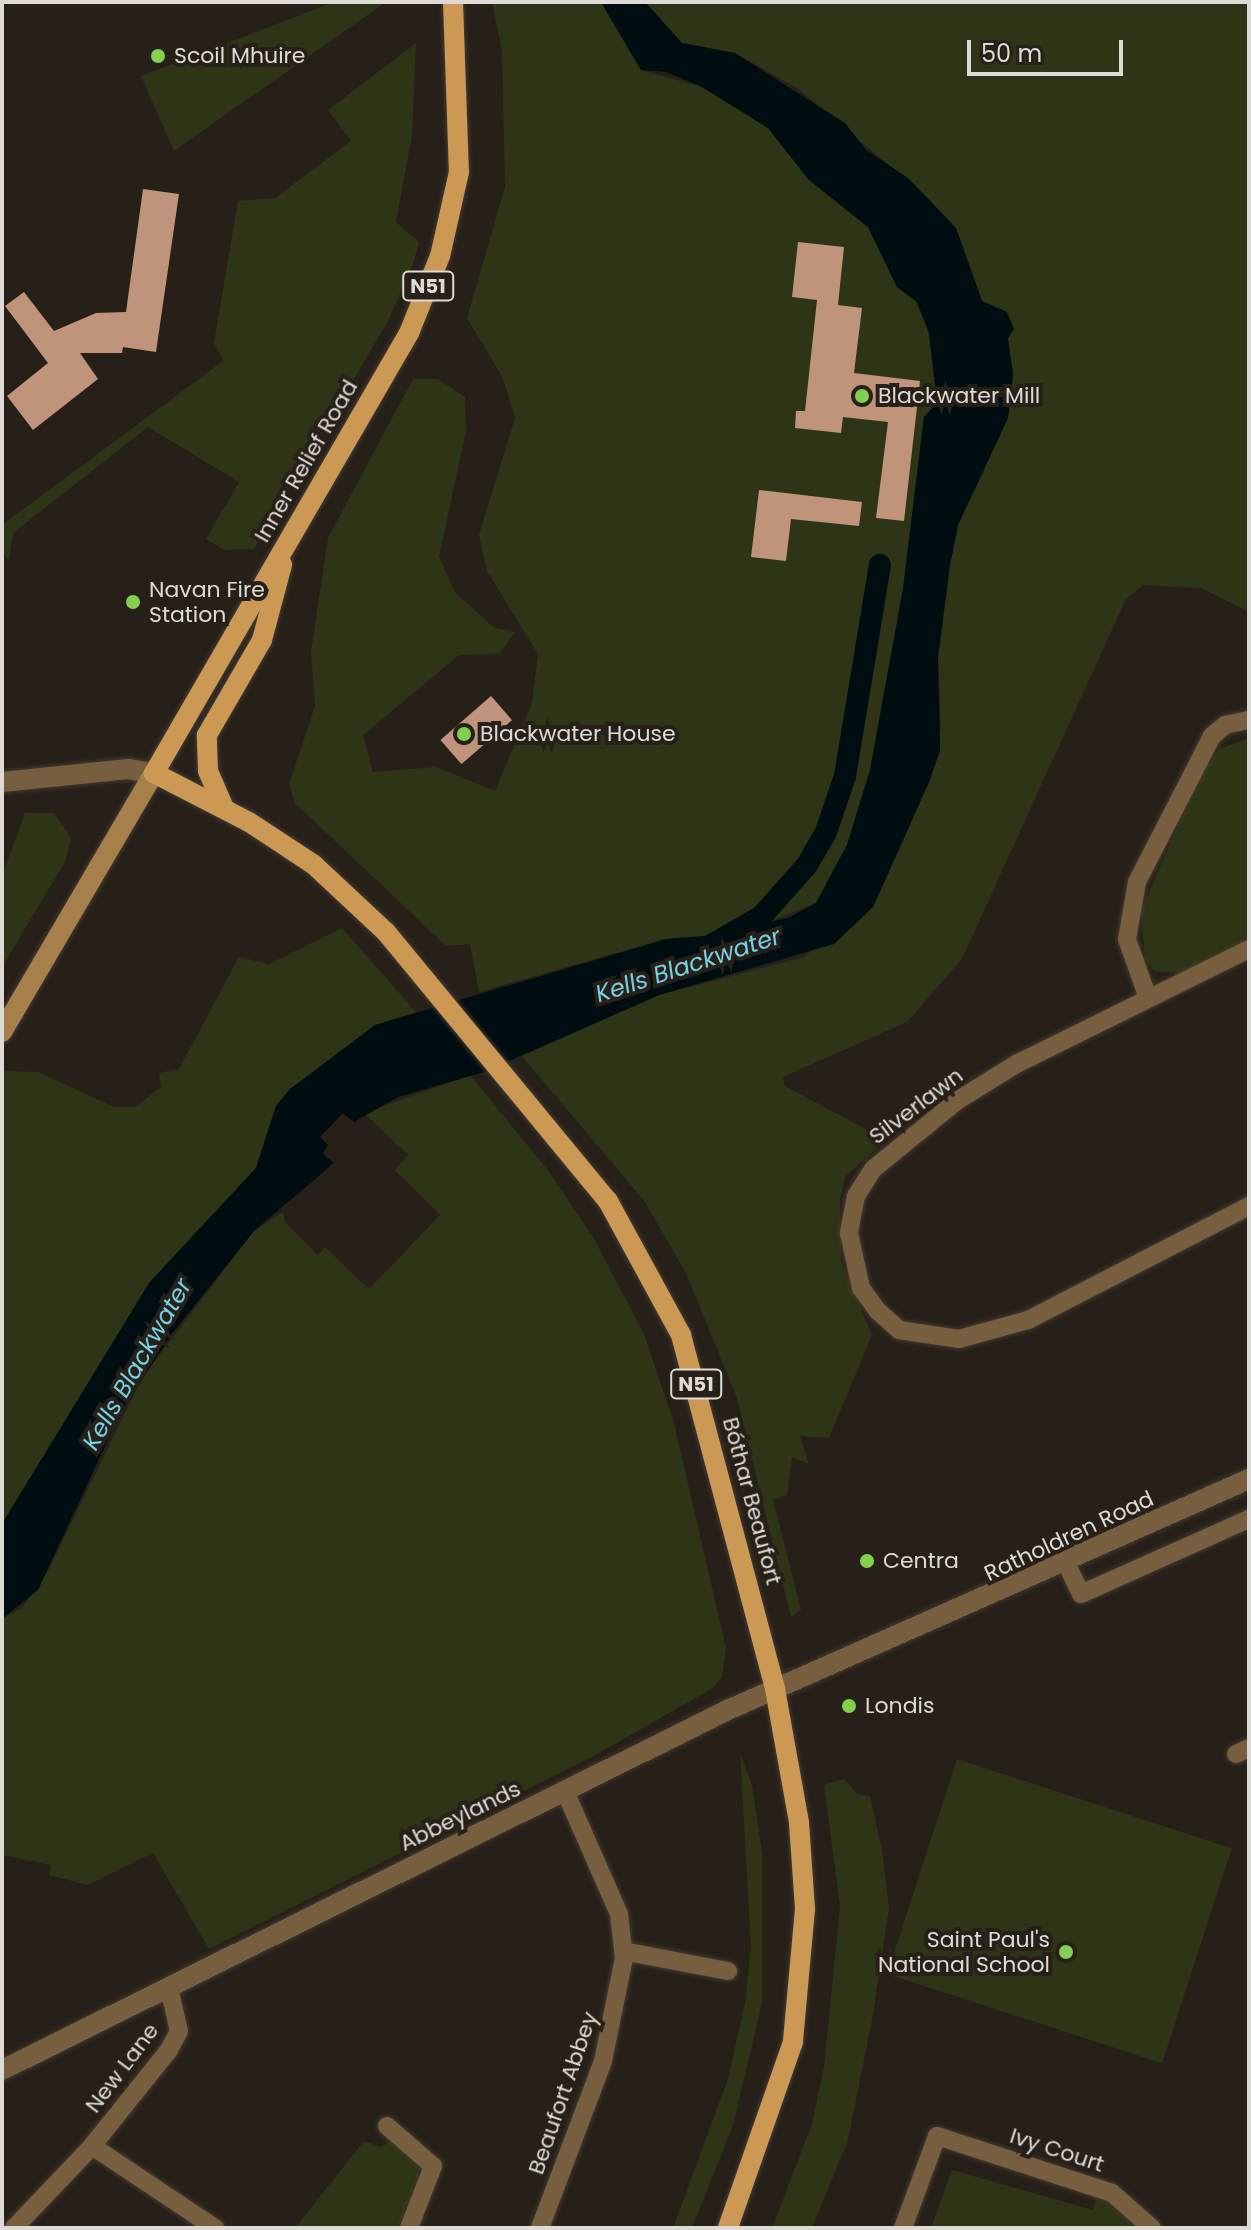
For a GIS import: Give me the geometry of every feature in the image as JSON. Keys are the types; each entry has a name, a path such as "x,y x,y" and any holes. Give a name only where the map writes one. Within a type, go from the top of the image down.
{"main road":[{"name":"Inner Relief Road","path":"2,1032 409,333 440,256 459,172 453,2"},
{"path":"224,808 208,771 207,735 262,640 288,539"},
{"name":"N51","path":"154,773 224,808"},
{"name":"Bóthar Beaufort","path":"224,808 313,864 421,972 608,1201 681,1335 775,1689 799,1823 804,1972 779,2092 728,2228"}],"street":[{"path":"1148,998 1127,939 1137,882 1212,736 1225,725 1249,720"},
{"path":"2,782 128,769 154,773"},
{"name":"Silverlawn","path":"1249,949 1148,998 958,1100 873,1169 856,1196 849,1233 861,1288 899,1330 926,1338 981,1335 1040,1314 1249,1206"},
{"name":"Ratholdren Road","path":"775,1689 1066,1563 1249,1479"},
{"path":"1066,1563 1081,1594 1249,1519"},
{"name":"Abbeylands","path":"170,1992 565,1791 775,1689"},
{"name":"Beaufort Abbey","path":"540,2228 606,2048 623,1951 619,1914 565,1791"},
{"path":"623,1951 728,1971"},
{"name":"New Lane","path":"2,2070 170,1992 179,2031 92,2146 14,2228"},
{"path":"387,2126 433,2166 409,2228"},
{"name":"Ivy Court","path":"903,2228 937,2136 1112,2193 1152,2228"},
{"path":"92,2146 215,2228"}],"green space":[{"path":"334,2 386,2 174,151 141,76"},
{"path":"492,2 601,2 641,70 702,87 768,128 809,180 868,227 897,287 916,302 929,333 937,404 924,417 903,589 870,770 847,845 816,903 767,923 755,907 705,936 666,939 479,992 470,944 446,946 295,803 289,784 315,706 311,652 328,538 413,379 438,379 465,397 466,431 439,557 455,592 493,627 515,632 499,654 459,655 363,735 373,772 436,767 495,791 532,703 538,654 487,571 479,535 515,418 503,378 467,318 505,187 502,51"},
{"path":"645,2 1249,2 1249,612 1201,588 1143,585 1126,599 962,959 907,1022 783,1077 785,1086 886,1140 845,1177 840,1200 841,1261 872,1335 829,1438 800,1436 809,1464 792,1457 787,1495 773,1500 801,1610 791,1617 737,1398 686,1273 645,1202 522,1056 659,995 804,957 881,890 929,782 941,729 938,657 958,525 1008,418 1013,374 1007,337 982,301 956,229 929,199 797,88 735,53 682,43"},
{"path":"416,43 412,135 396,222 419,242 413,264 388,321 254,549 224,550 206,539 239,482 148,427 13,533 9,561 2,550 2,525 223,361 214,343 238,201 275,198 351,141 328,110"},
{"path":"1249,738 1249,939 1185,973 1155,972 1145,959 1141,910 1201,774 1219,749"},
{"path":"25,813 54,813 71,837 66,860 2,967 2,876"},
{"path":"342,928 416,1012 375,1025 276,1106 256,1168 149,1283 2,1524 2,1071 38,1072 114,1107 135,1107 161,1087 159,1073 179,1069 239,957 269,964"},
{"path":"470,1075 547,1169 593,1237 644,1334 674,1423 726,1648 722,1677 713,1688 590,1758 209,1949 153,1853 88,1885 49,1875 51,1865 2,1855 2,1619 22,1608 48,1571 142,1378 254,1231 283,1212 285,1222 318,1255 325,1247 369,1289 440,1215 395,1170 408,1155 364,1113"},
{"path":"740,1752 752,1785 762,1853 762,2003 733,2125 692,2228 673,2228 728,2079 745,2003 751,1947"},
{"path":"957,1759 1232,1848 1162,2063 887,1974"},
{"path":"844,1779 857,1794 870,1796 882,1850 889,1908 873,2015 848,2140 812,2228 772,2228 812,2124 824,2067 840,1906 824,1785"},
{"path":"392,2140 422,2166 398,2228 295,2228 364,2141 381,2147"},
{"path":"952,2170 1093,2210 1097,2197 1120,2205 1144,2228 931,2228"}],"water":[{"name":"Kells Blackwater","path":"601,2 645,2 682,43 735,53 845,123 866,150 908,178 956,228 982,301 1007,312 1014,329 1008,338 1013,374 1008,418 958,525 938,657 940,751 929,782 873,907 834,944 659,995 484,1072 398,1097 354,1122 343,1113 320,1137 328,1145 323,1154 334,1163 254,1231 171,1335 121,1412 38,1590 2,1619 2,1524 149,1283 256,1168 276,1106 290,1089 375,1025 666,939 705,936 756,907 767,923 790,917 816,903 847,845 870,770 903,589 924,417 937,403 929,333 917,302 897,287 868,227 809,180 768,128 702,87 666,72 641,70"}],"building":[{"path":"143,189 179,194 156,352 123,347 122,353 80,353 98,379 33,430 7,396 48,363 5,306 24,292 54,331 96,313 126,312"},
{"name":"Blackwater Mill","path":"798,242 844,247 838,305 862,308 854,373 920,381 904,521 876,518 888,422 843,417 841,433 795,428 796,411 805,411 817,300 792,297"},
{"path":"759,490 862,502 859,526 791,519 786,561 751,557"},
{"name":"Blackwater House","path":"491,696 512,720 461,764 440,740"}],"waterway":[{"name":"Kells Blackwater","path":"744,936 807,865 826,832 845,776 880,565"}],"place":[{"name":"Scoil Mhuire","path":"158,56"},
{"name":"Blackwater Mill","path":"862,396"},
{"name":"Navan Fire Station","path":"133,602"},
{"name":"Blackwater House","path":"464,734"},
{"name":"Centra","path":"867,1561"},
{"name":"Londis","path":"849,1706"},
{"name":"Saint Paul's National School","path":"1066,1952"}]}
